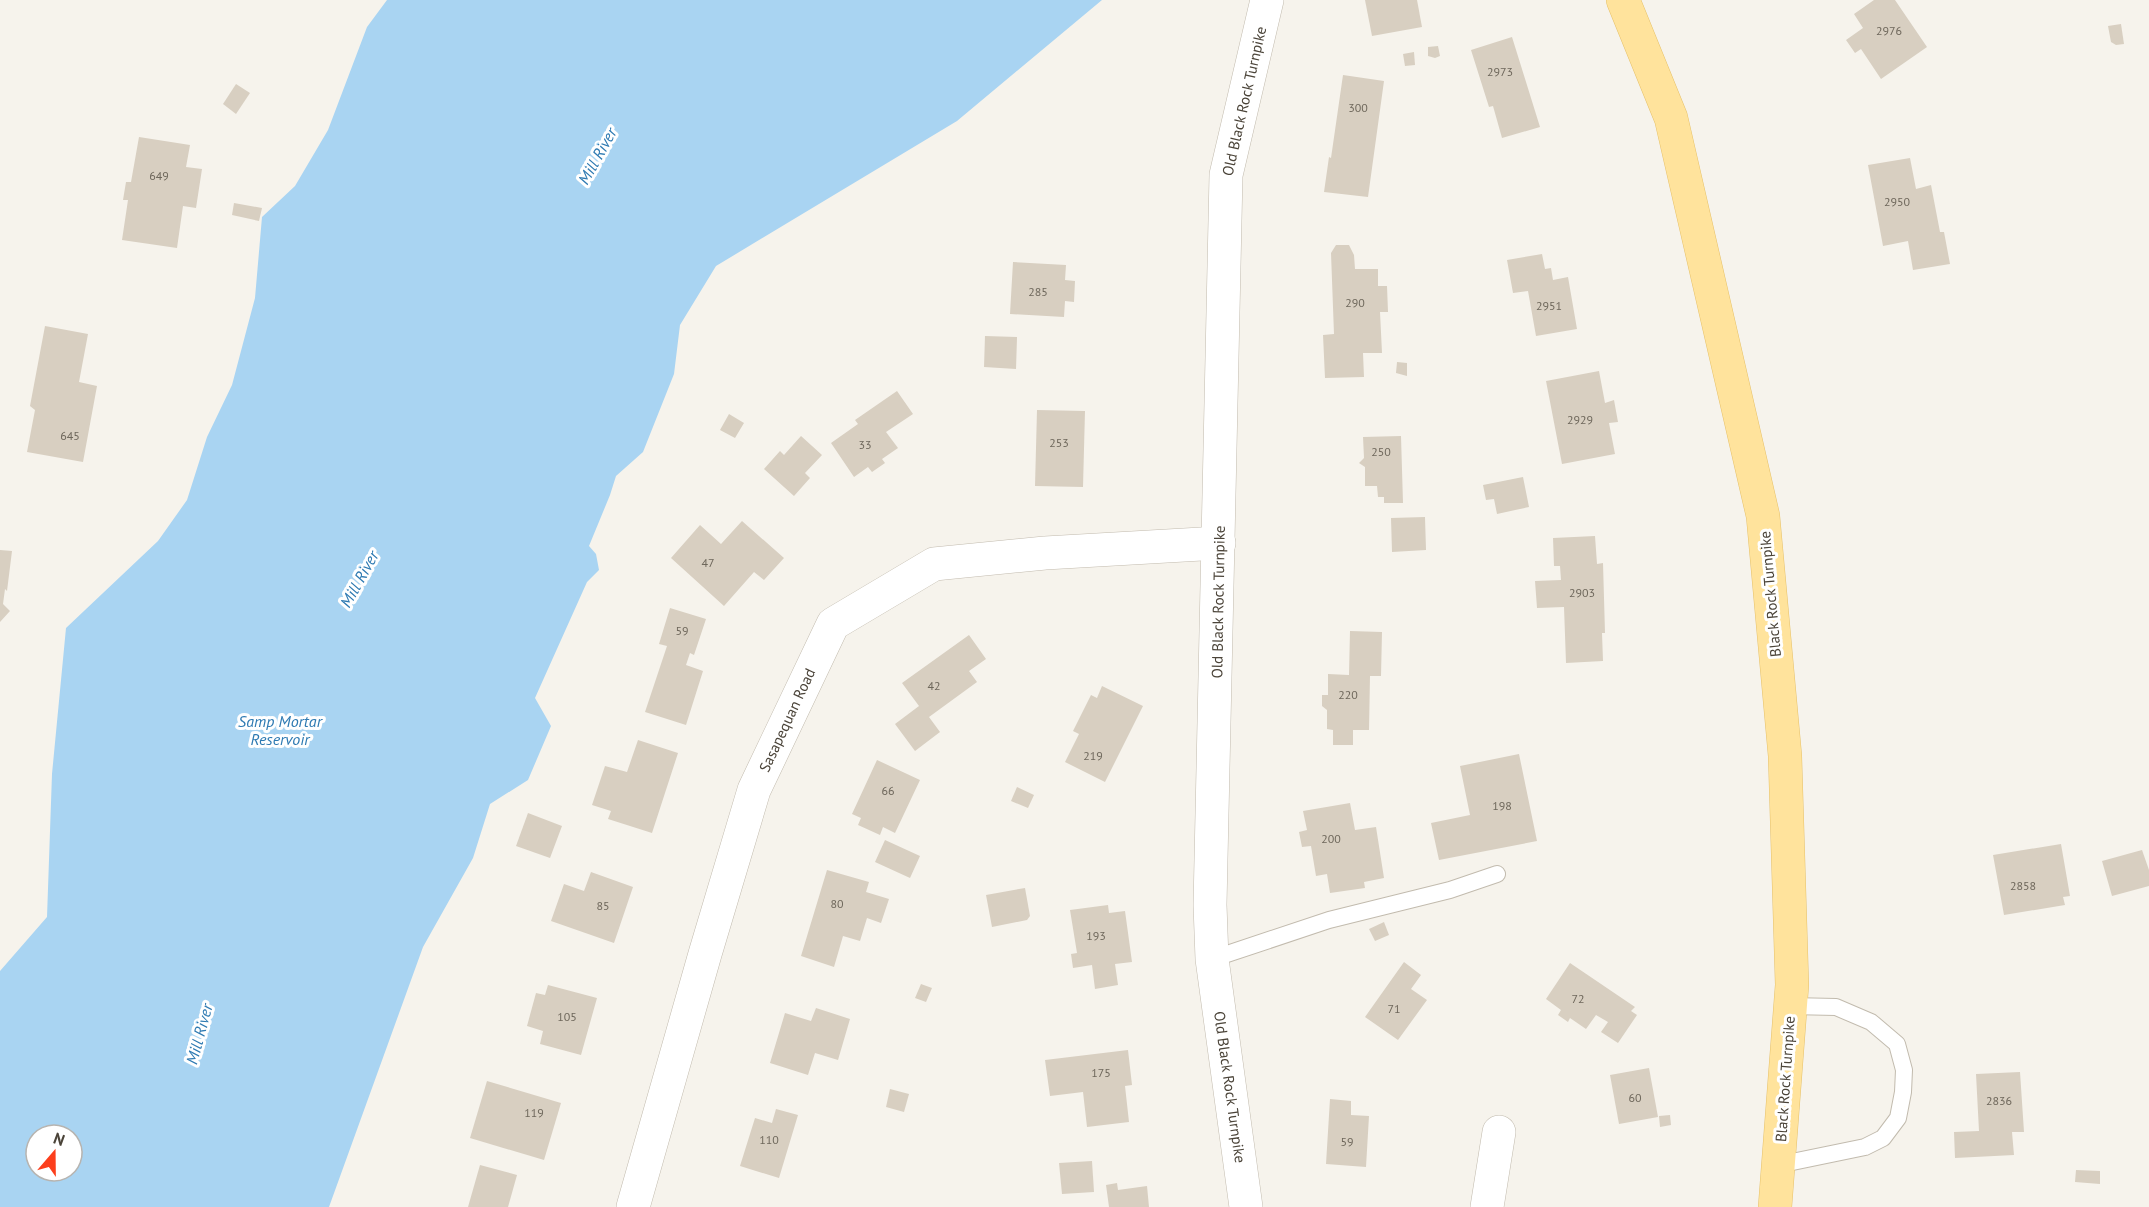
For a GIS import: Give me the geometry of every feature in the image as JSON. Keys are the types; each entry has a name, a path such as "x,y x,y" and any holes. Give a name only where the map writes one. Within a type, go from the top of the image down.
{"main road":[{"name":"Black Rock Turnpike","path":"1623,0 1671,118 1763,516 1785,756 1792,985 1775,1207"}],"street":[{"name":"Old Black Rock Turnpike","path":"1246,1207 1212,959 1210,905 1220,543 1226,176 1267,0"},
{"name":"Sasapequan Road","path":"633,1207 754,790 832,624 934,564 1045,553 1220,543"},
{"path":"1487,1207 1499,1132"}],"lane":[{"path":"1212,959 1329,920 1450,890 1497,874"},
{"path":"1778,1165 1865,1147 1883,1138 1898,1118 1903,1092 1904,1070 1897,1044 1871,1022 1836,1007 1790,1006"}],"water":[{"name":"Samp Mortar Reservoir","path":"387,0 1102,0 957,121 716,266 680,325 674,374 643,452 616,476 589,546 596,554 599,570 587,582 535,698 551,726 528,780 490,804 473,858 423,947 329,1207 0,1207 0,971 47,917 52,774 66,628 158,541 187,500 207,437 232,385 255,298 262,217 295,186 328,130 367,27"}],"building":[{"path":"1365,0 1417,0 1422,27 1372,36"},
{"path":"1874,0 1895,0 1927,47 1881,79 1861,49 1855,53 1846,40 1863,28 1854,14"},
{"path":"2121,24 2124,44 2116,45 2111,42 2108,26"},
{"path":"1512,37 1540,127 1502,138 1493,106 1489,107 1471,50"},
{"path":"1438,46 1440,56 1435,58 1428,56 1428,47"},
{"path":"1414,52 1415,65 1405,66 1403,54"},
{"path":"1343,75 1384,81 1368,197 1324,192"},
{"path":"236,84 250,93 236,114 223,104"},
{"path":"139,137 190,145 186,167 202,169 196,208 183,206 177,248 122,240 128,200 123,200 126,182 131,182"},
{"path":"1910,158 1916,189 1931,185 1940,232 1944,232 1950,264 1913,270 1908,241 1883,246 1868,165"},
{"path":"234,203 262,208 259,221 232,215"},
{"path":"1336,245 1349,245 1354,255 1355,269 1378,269 1378,286 1387,286 1388,312 1380,312 1382,353 1363,353 1364,377 1325,378 1323,335 1334,334 1331,253"},
{"path":"1542,254 1545,269 1551,268 1553,280 1568,277 1577,329 1536,336 1528,291 1513,293 1507,260"},
{"path":"1013,262 1066,265 1065,280 1075,281 1074,302 1065,301 1064,317 1010,314"},
{"path":"45,326 88,334 79,382 97,386 83,462 27,452 35,410 30,406"},
{"path":"985,336 1017,337 1016,369 984,367"},
{"path":"1397,362 1407,363 1407,376 1396,373"},
{"path":"1599,371 1605,403 1614,400 1618,422 1609,423 1615,454 1562,464 1546,381"},
{"path":"897,391 913,414 886,432 898,448 882,459 885,463 872,472 868,467 854,477 831,443 858,424 855,420"},
{"path":"1037,410 1085,411 1083,487 1035,486"},
{"path":"729,414 744,423 735,438 720,430"},
{"path":"801,436 822,455 805,473 810,478 794,496 764,469 780,451 784,455"},
{"path":"1401,436 1403,503 1384,503 1384,497 1378,497 1377,486 1365,486 1365,467 1359,463 1364,458 1363,437"},
{"path":"1523,477 1529,507 1497,514 1494,499 1486,500 1483,485"},
{"path":"1425,517 1426,550 1392,552 1391,518"},
{"path":"742,521 784,558 764,580 754,572 724,606 671,558 700,525 721,544"},
{"path":"1595,536 1597,564 1603,563 1605,633 1602,633 1603,661 1566,663 1564,607 1537,608 1535,581 1561,580 1560,566 1554,566 1553,538"},
{"path":"0,550 12,551 3,604 10,611 0,622"},
{"path":"670,608 706,619 694,655 690,653 686,665 703,671 686,725 645,712 667,646 659,644"},
{"path":"1350,631 1382,632 1381,676 1370,676 1369,730 1353,730 1353,745 1333,745 1333,730 1327,729 1327,710 1322,706 1322,695 1328,695 1328,674 1349,675"},
{"path":"969,635 986,659 969,671 977,682 929,717 940,732 915,751 895,724 919,706 902,683"},
{"path":"1102,686 1143,706 1105,782 1065,762 1079,734 1073,731 1091,695 1097,698"},
{"path":"638,740 678,753 652,833 608,819 611,811 592,805 605,766 627,772"},
{"path":"1519,754 1537,841 1439,860 1431,823 1470,815 1460,766"},
{"path":"877,760 920,780 895,833 883,827 880,835 858,825 861,818 852,814"},
{"path":"1017,787 1034,795 1028,808 1011,801"},
{"path":"1350,803 1355,830 1376,827 1384,878 1364,882 1365,888 1330,893 1327,874 1316,876 1311,846 1302,847 1299,832 1307,830 1303,811"},
{"path":"528,813 562,826 550,858 516,846"},
{"path":"885,840 920,856 910,878 875,862"},
{"path":"2061,844 2070,896 2063,897 2065,905 2004,915 1993,855"},
{"path":"2142,850 2149,870 2149,886 2112,896 2102,861"},
{"path":"827,870 869,882 866,892 889,899 881,923 867,918 860,941 843,936 834,967 801,956"},
{"path":"591,872 633,887 614,943 551,921 564,884 584,891"},
{"path":"1025,888 1030,916 1027,920 992,927 986,895"},
{"path":"1108,905 1109,913 1125,911 1132,962 1115,964 1118,985 1095,989 1092,965 1073,968 1071,954 1077,953 1070,910"},
{"path":"1384,922 1389,935 1375,941 1369,929"},
{"path":"1404,962 1421,975 1411,989 1427,1000 1398,1040 1365,1017"},
{"path":"1570,963 1635,1007 1631,1011 1637,1015 1618,1043 1601,1032 1608,1022 1596,1015 1586,1029 1570,1018 1568,1022 1558,1015 1561,1010 1546,999"},
{"path":"921,984 932,988 926,1002 915,998"},
{"path":"548,985 597,998 581,1055 540,1044 543,1031 527,1026 536,993 545,995"},
{"path":"816,1008 850,1019 838,1060 815,1053 808,1075 770,1063 785,1013 811,1021"},
{"path":"1128,1050 1132,1085 1125,1086 1129,1122 1087,1127 1083,1092 1050,1096 1045,1060"},
{"path":"1649,1068 1658,1117 1619,1124 1610,1075"},
{"path":"2020,1072 2024,1132 2012,1132 2014,1155 1955,1158 1954,1132 1979,1131 1976,1074"},
{"path":"487,1081 561,1103 544,1160 470,1138"},
{"path":"890,1089 909,1094 904,1112 886,1107"},
{"path":"1330,1099 1351,1101 1351,1115 1369,1116 1366,1167 1326,1164"},
{"path":"776,1109 798,1115 779,1178 740,1166 755,1118 772,1123"},
{"path":"1670,1115 1671,1125 1660,1127 1659,1116"},
{"path":"1092,1161 1094,1192 1062,1194 1059,1163"},
{"path":"480,1165 517,1175 508,1207 468,1207"},
{"path":"2076,1170 2100,1171 2100,1184 2075,1182"},
{"path":"1117,1183 1118,1190 1147,1186 1149,1207 1109,1207 1106,1185"}],"water label":[{"name":"Mill River","path":"597,156"},
{"name":"Mill River","path":"359,579"},
{"name":"Mill River","path":"199,1034"}]}
